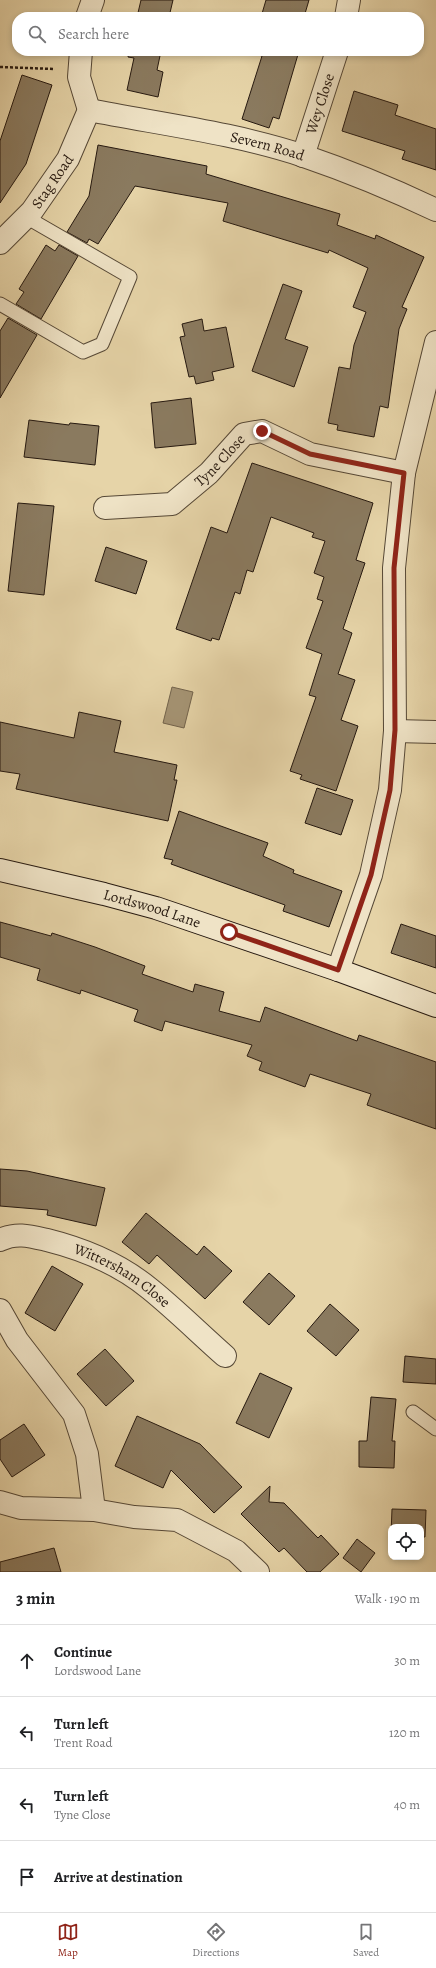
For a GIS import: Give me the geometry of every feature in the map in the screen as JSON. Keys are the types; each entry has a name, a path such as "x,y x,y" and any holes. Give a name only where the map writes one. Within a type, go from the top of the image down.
{"street":[{"path":"89,12 93,0"},
{"path":"347,12 349,0"},
{"name":"Wey Close","path":"303,156 335,56"},
{"path":"80,60 79,77 89,110"},
{"name":"Severn Road","path":"89,110 235,138 303,156 407,196 436,210"},
{"name":"Stag Road","path":"0,243 32,211 68,159 89,110"},
{"path":"338,970 377,854 390,790 395,730 394,568 404,473 436,342"},
{"name":"Tyne Close","path":"105,508 172,504 209,473 244,434 262,431 310,454 404,473"},
{"path":"395,730 436,732"},
{"name":"Lordswood Lane","path":"0,870 132,901 338,970 436,1006"},
{"name":"Wittersham Close","path":"0,1240 8,1236 24,1235 61,1244 88,1253 112,1265 149,1288 225,1356"},
{"path":"0,1310 17,1340 74,1414 87,1454 94,1510"},
{"path":"0,1502 20,1508 94,1510 134,1517 177,1520 236,1551 258,1572"}],"lane":[{"path":"0,304 83,352 102,344 130,276 26,217"},
{"path":"413,1412 436,1429"}],"path":[{"path":"0,67 80,60"}],"shaded area":[{"path":"172,687 193,692 184,728 163,723"}],"building":[{"path":"141,0 173,0 170,12 138,12"},
{"path":"266,0 309,0 305,12 262,12"},
{"path":"160,56 157,70 163,72 158,97 127,90 134,58 128,57"},
{"path":"262,56 298,56 279,119 273,117 269,128 242,119"},
{"path":"22,75 52,85 26,164 0,203 0,141"},
{"path":"354,91 398,105 395,115 436,129 436,170 402,159 405,151 342,131"},
{"path":"98,145 207,166 206,174 340,214 337,225 375,239 376,235 424,257 402,307 407,309 399,329 388,408 380,406 374,437 337,430 338,425 328,423 339,367 350,369 354,345 366,312 353,307 368,268 329,250 328,253 223,221 228,203 135,186 98,244 89,239 87,243 67,232 89,196"},
{"path":"46,245 55,251 59,245 78,256 41,319 16,304 24,292 19,289"},
{"path":"283,284 302,291 285,339 308,347 294,387 252,371"},
{"path":"8,318 37,335 0,398 0,331"},
{"path":"202,319 204,331 226,327 234,367 212,372 214,380 196,384 194,376 189,377 180,337 185,336 182,324"},
{"path":"191,398 196,444 155,448 151,403"},
{"path":"29,420 69,425 70,423 99,426 95,465 24,457"},
{"path":"252,463 373,503 356,560 365,563 343,629 352,633 338,674 355,680 341,720 358,726 336,791 300,779 302,775 290,771 316,697 309,695 322,654 306,648 323,601 317,599 324,577 314,573 325,541 312,537 314,533 271,517 253,572 247,570 240,594 235,592 219,640 212,638 211,641 176,629 211,527 227,533"},
{"path":"18,503 54,506 44,595 8,591"},
{"path":"106,547 147,561 136,594 95,581"},
{"path":"79,712 121,721 114,752 177,765 174,780 177,780 168,821 16,789 20,774 0,771 0,722 74,738"},
{"path":"317,788 353,800 341,835 305,823"},
{"path":"179,811 268,843 263,856 294,870 293,873 342,891 329,927 283,911 285,905 171,864 173,860 164,858"},
{"path":"0,922 51,936 52,933 95,947 145,966 142,974 193,992 195,984 224,992 219,1011 260,1022 265,1007 357,1041 359,1035 436,1062 436,1129 367,1105 371,1094 310,1074 305,1087 259,1070 262,1062 247,1056 252,1045 165,1021 162,1031 134,1021 138,1010 81,990 80,994 37,980 40,969 0,957"},
{"path":"401,924 436,936 436,968 391,953"},
{"path":"0,1169 27,1171 105,1188 96,1226 47,1215 48,1210 0,1206"},
{"path":"146,1213 197,1255 204,1246 232,1271 205,1299 157,1255 149,1264 122,1242"},
{"path":"52,1266 83,1284 55,1331 25,1313"},
{"path":"269,1273 295,1296 269,1325 243,1302"},
{"path":"330,1304 359,1330 336,1356 307,1331"},
{"path":"105,1349 134,1381 106,1406 77,1374"},
{"path":"405,1356 436,1359 436,1384 403,1382"},
{"path":"260,1373 292,1388 269,1438 236,1423"},
{"path":"371,1397 396,1399 392,1441 395,1441 394,1468 359,1467 359,1441 367,1441"},
{"path":"137,1416 200,1444 242,1487 214,1513 171,1470 163,1488 115,1466"},
{"path":"24,1424 45,1455 12,1477 0,1459 0,1440"},
{"path":"270,1486 269,1502 284,1503 318,1538 321,1535 339,1554 320,1572 307,1572 284,1548 279,1552 241,1514"},
{"path":"392,1509 426,1510 425,1537 424,1524 391,1524"},
{"path":"357,1539 375,1553 361,1572 343,1558"},
{"path":"54,1548 61,1572 0,1572 0,1562"}],"route":[{"path":"229,932 338,970 356,921 377,854 390,790 394,750 394,568 404,473 310,454 262,431"}]}
